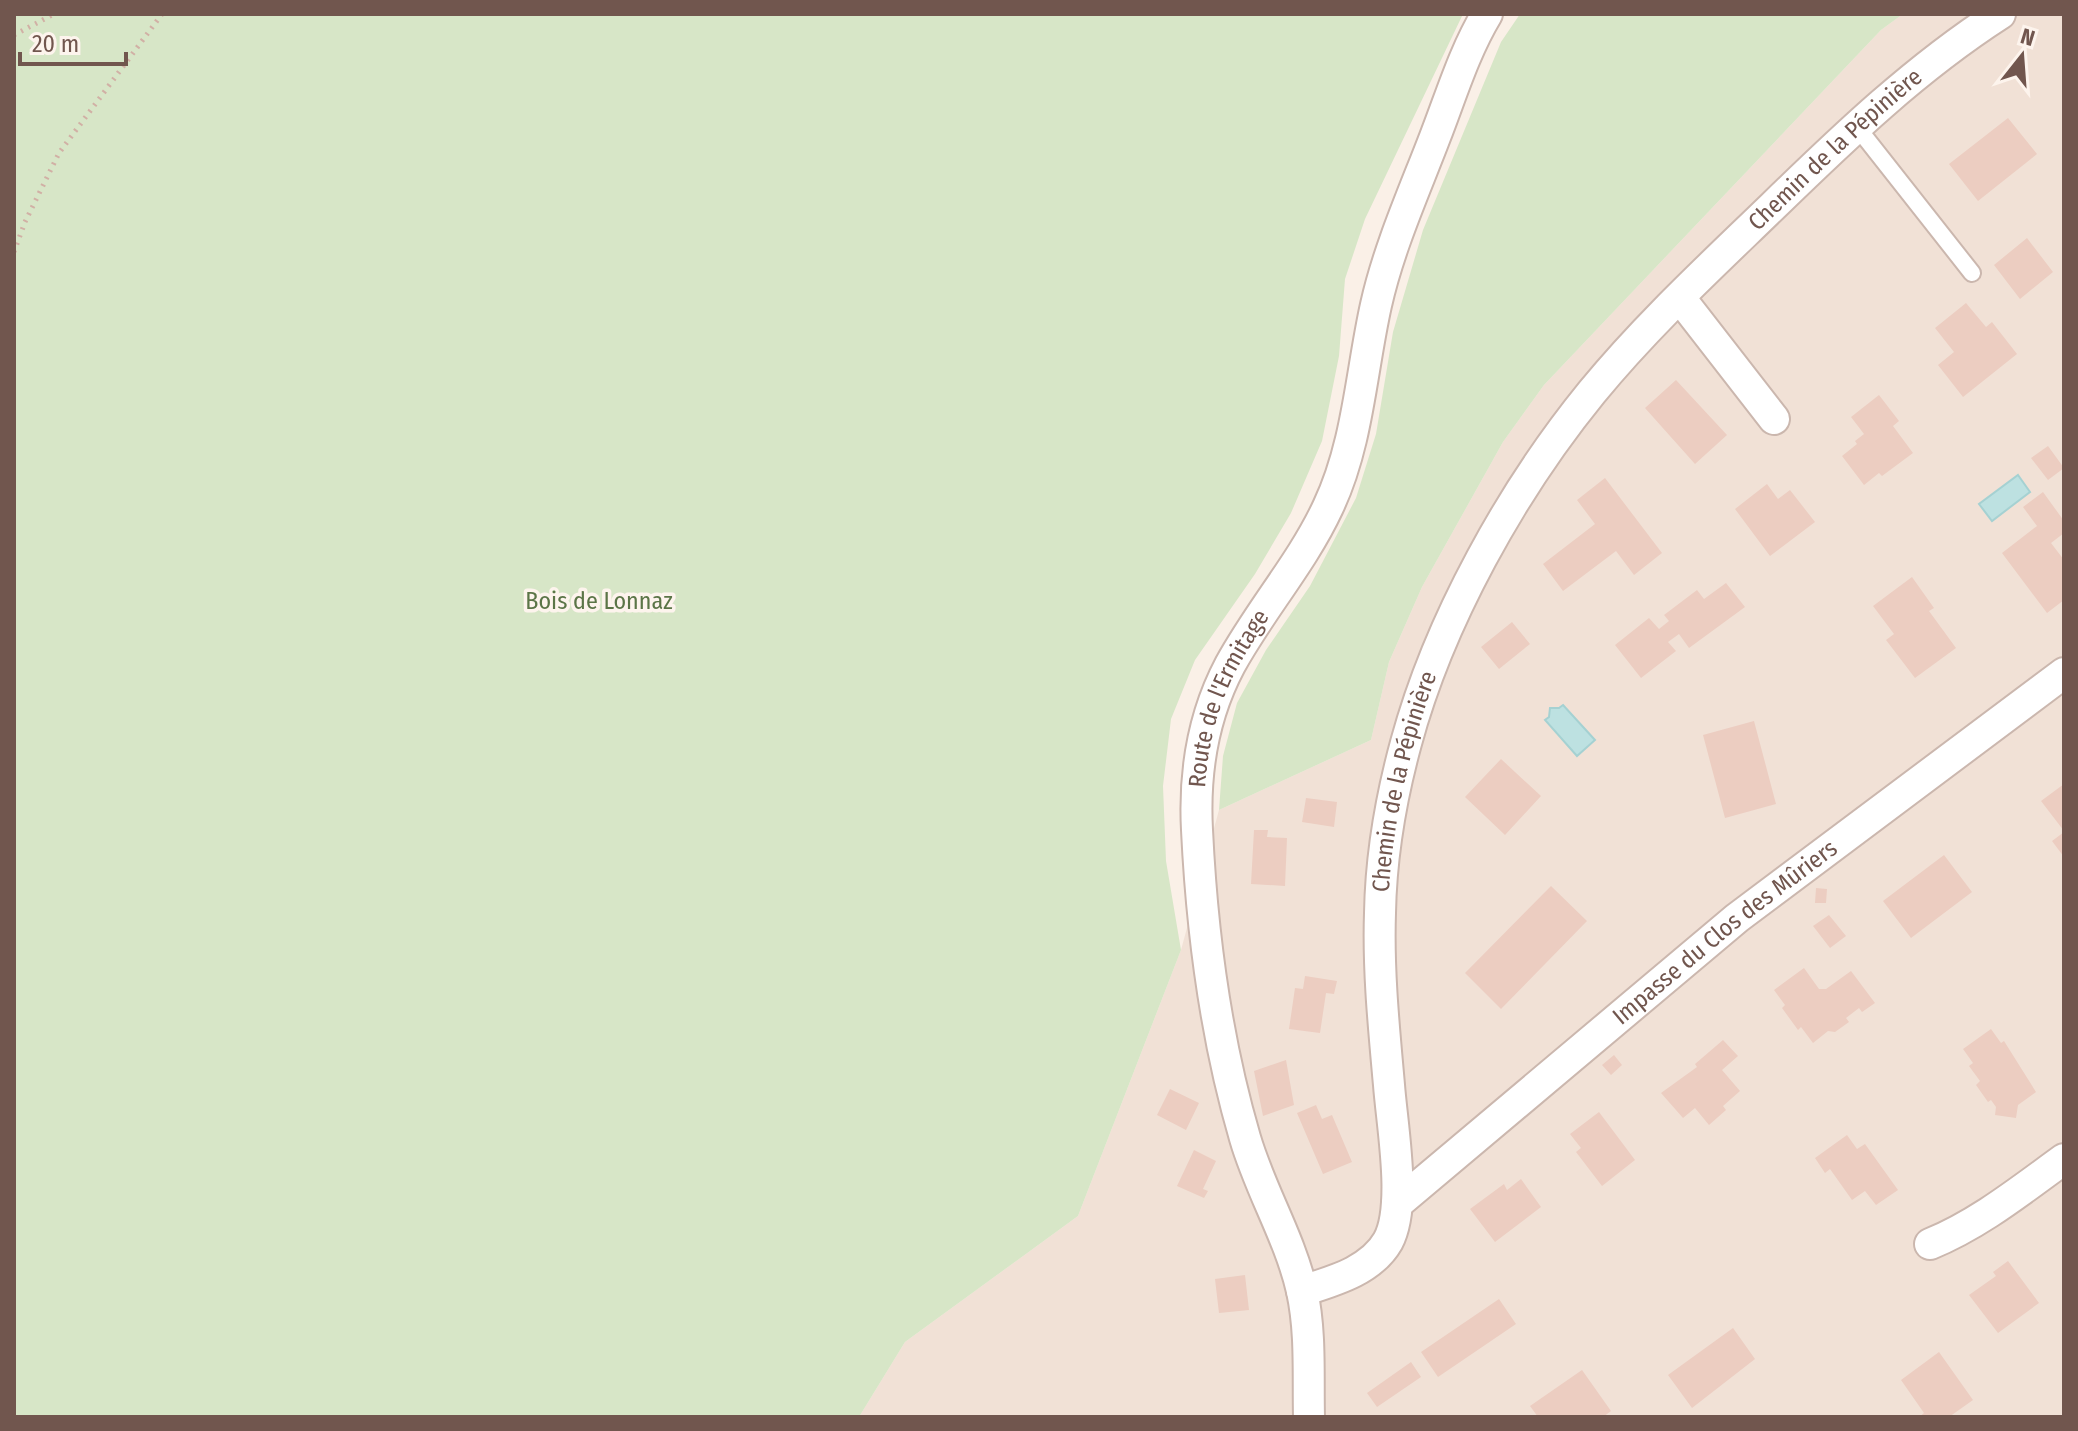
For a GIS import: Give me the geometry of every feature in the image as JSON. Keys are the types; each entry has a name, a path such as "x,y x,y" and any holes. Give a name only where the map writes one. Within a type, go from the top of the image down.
{"street":[{"name":"Route de l'Ermitage","path":"1309,1417 1306,1316 1302,1291 1295,1265 1246,1141 1223,1051 1201,886 1196,798 1199,764 1205,731 1229,667 1317,530 1330,504 1349,449 1374,314 1387,264 1468,52 1487,14"},
{"name":"Chemin de la Pépinière","path":"1302,1291 1363,1267 1388,1240 1395,1223 1397,1204 1384,1030 1380,914 1384,857 1393,800 1414,716 1445,635 1496,533 1526,484 1593,391 1680,298 1910,79 2000,14"},
{"path":"1680,298 1774,419"},
{"name":"Impasse du Clos des Mûriers","path":"1397,1204 1737,918 2064,673"},
{"path":"1930,1244 1980,1219 2064,1159"}],"lane":[{"path":"1857,127 1972,273"}],"path":[{"path":"14,35 54,14"},
{"path":"14,252 25,222 59,153 162,14"}],"shaded area":[{"path":"1903,14 2064,14 2064,1417 859,1417 905,1342 1078,1216 1181,950 1219,810 1371,740 1389,662 1422,587 1503,442 1544,385 1881,30"}],"green space":[{"name":"Bois de Lonnaz","path":"14,14 1463,14 1365,219 1345,279 1339,356 1322,441 1291,513 1255,574 1195,660 1171,719 1163,786 1166,861 1181,950 1078,1216 905,1342 859,1417 14,1417"},
{"path":"1520,14 1903,14 1881,30 1544,385 1503,442 1422,587 1389,662 1371,740 1219,810 1223,756 1237,703 1266,650 1310,586 1356,498 1376,434 1393,332 1423,230 1501,42"}],"water":[{"path":"2018,475 2030,492 1992,521 1979,504"},
{"path":"1563,705 1595,740 1577,756 1545,720 1549,717 1550,708"}],"building":[{"path":"2008,118 2037,154 1978,201 1949,164"},
{"path":"2027,238 2053,272 2020,299 1994,265"},
{"path":"1966,303 1986,327 1992,322 2017,354 1963,397 1938,365 1954,352 1935,328"},
{"path":"1676,380 1727,435 1695,464 1645,408"},
{"path":"1879,395 1899,421 1893,426 1913,453 1864,485 1842,456 1864,434 1851,417"},
{"path":"2048,446 2064,468 2048,480 2031,458"},
{"path":"1605,478 1662,553 1634,575 1616,551 1563,591 1543,564 1595,524 1577,500"},
{"path":"1767,484 1778,499 1790,490 1815,522 1770,556 1735,509"},
{"path":"2043,492 2064,521 2064,533 2051,543 2064,560 2064,600 2047,613 2002,553 2037,526 2023,507"},
{"path":"1912,577 1934,608 1929,611 1956,648 1915,678 1886,640 1894,634 1873,606"},
{"path":"1726,583 1745,607 1689,648 1679,634 1668,642 1676,651 1641,678 1615,645 1649,618 1659,629 1669,621 1664,615 1697,590 1704,599"},
{"path":"1512,622 1530,644 1499,669 1481,647"},
{"path":"1754,721 1776,804 1725,818 1703,735"},
{"path":"1501,759 1541,796 1505,835 1465,797"},
{"path":"2064,784 2064,831 2041,801"},
{"path":"1306,798 1337,802 1334,827 1302,822"},
{"path":"1254,830 1268,830 1267,837 1287,838 1285,886 1251,884"},
{"path":"2064,832 2064,857 2052,841"},
{"path":"1944,855 1972,892 1911,938 1883,901"},
{"path":"1551,886 1587,921 1501,1009 1465,973"},
{"path":"1816,888 1827,889 1826,903 1815,903"},
{"path":"1829,915 1846,936 1830,948 1813,926"},
{"path":"1804,968 1819,989 1826,989 1851,971 1875,1003 1862,1012 1859,1008 1846,1018 1849,1022 1835,1032 1828,1031 1813,1043 1801,1027 1798,1030 1782,1008 1785,1005 1774,990"},
{"path":"1305,976 1337,981 1334,994 1326,993 1320,1033 1289,1029 1295,988 1303,989"},
{"path":"1991,1029 2001,1043 2004,1041 2036,1092 2018,1105 2016,1118 1995,1115 1996,1107 1991,1100 1988,1102 1976,1085 1980,1081 1969,1066 1973,1063 1963,1049"},
{"path":"1723,1040 1738,1056 1722,1070 1740,1091 1723,1106 1726,1110 1709,1125 1695,1108 1683,1118 1661,1093 1697,1067 1695,1064"},
{"path":"1614,1055 1622,1065 1611,1075 1602,1065"},
{"path":"1286,1060 1294,1105 1263,1116 1254,1071"},
{"path":"1170,1089 1199,1103 1186,1130 1157,1115"},
{"path":"1316,1105 1322,1119 1332,1115 1352,1162 1323,1174 1297,1113"},
{"path":"1599,1112 1635,1160 1602,1186 1576,1152 1581,1148 1570,1134"},
{"path":"1847,1135 1857,1149 1865,1144 1898,1190 1876,1205 1865,1191 1852,1200 1830,1169 1825,1173 1815,1158"},
{"path":"1194,1150 1216,1161 1203,1189 1208,1191 1204,1198 1177,1186"},
{"path":"1521,1179 1541,1207 1495,1242 1470,1209 1504,1184 1507,1190"},
{"path":"2008,1261 2039,1303 1998,1333 1969,1295 1996,1276 1993,1272"},
{"path":"1245,1275 1249,1310 1219,1313 1215,1279"},
{"path":"1499,1299 1516,1324 1438,1377 1421,1352"},
{"path":"1733,1328 1755,1359 1692,1408 1668,1375"},
{"path":"1939,1352 1973,1400 1949,1417 1919,1417 1924,1413 1901,1380"},
{"path":"1411,1362 1421,1377 1377,1407 1367,1393"},
{"path":"1582,1370 1611,1411 1603,1417 1538,1417 1530,1406"}]}
